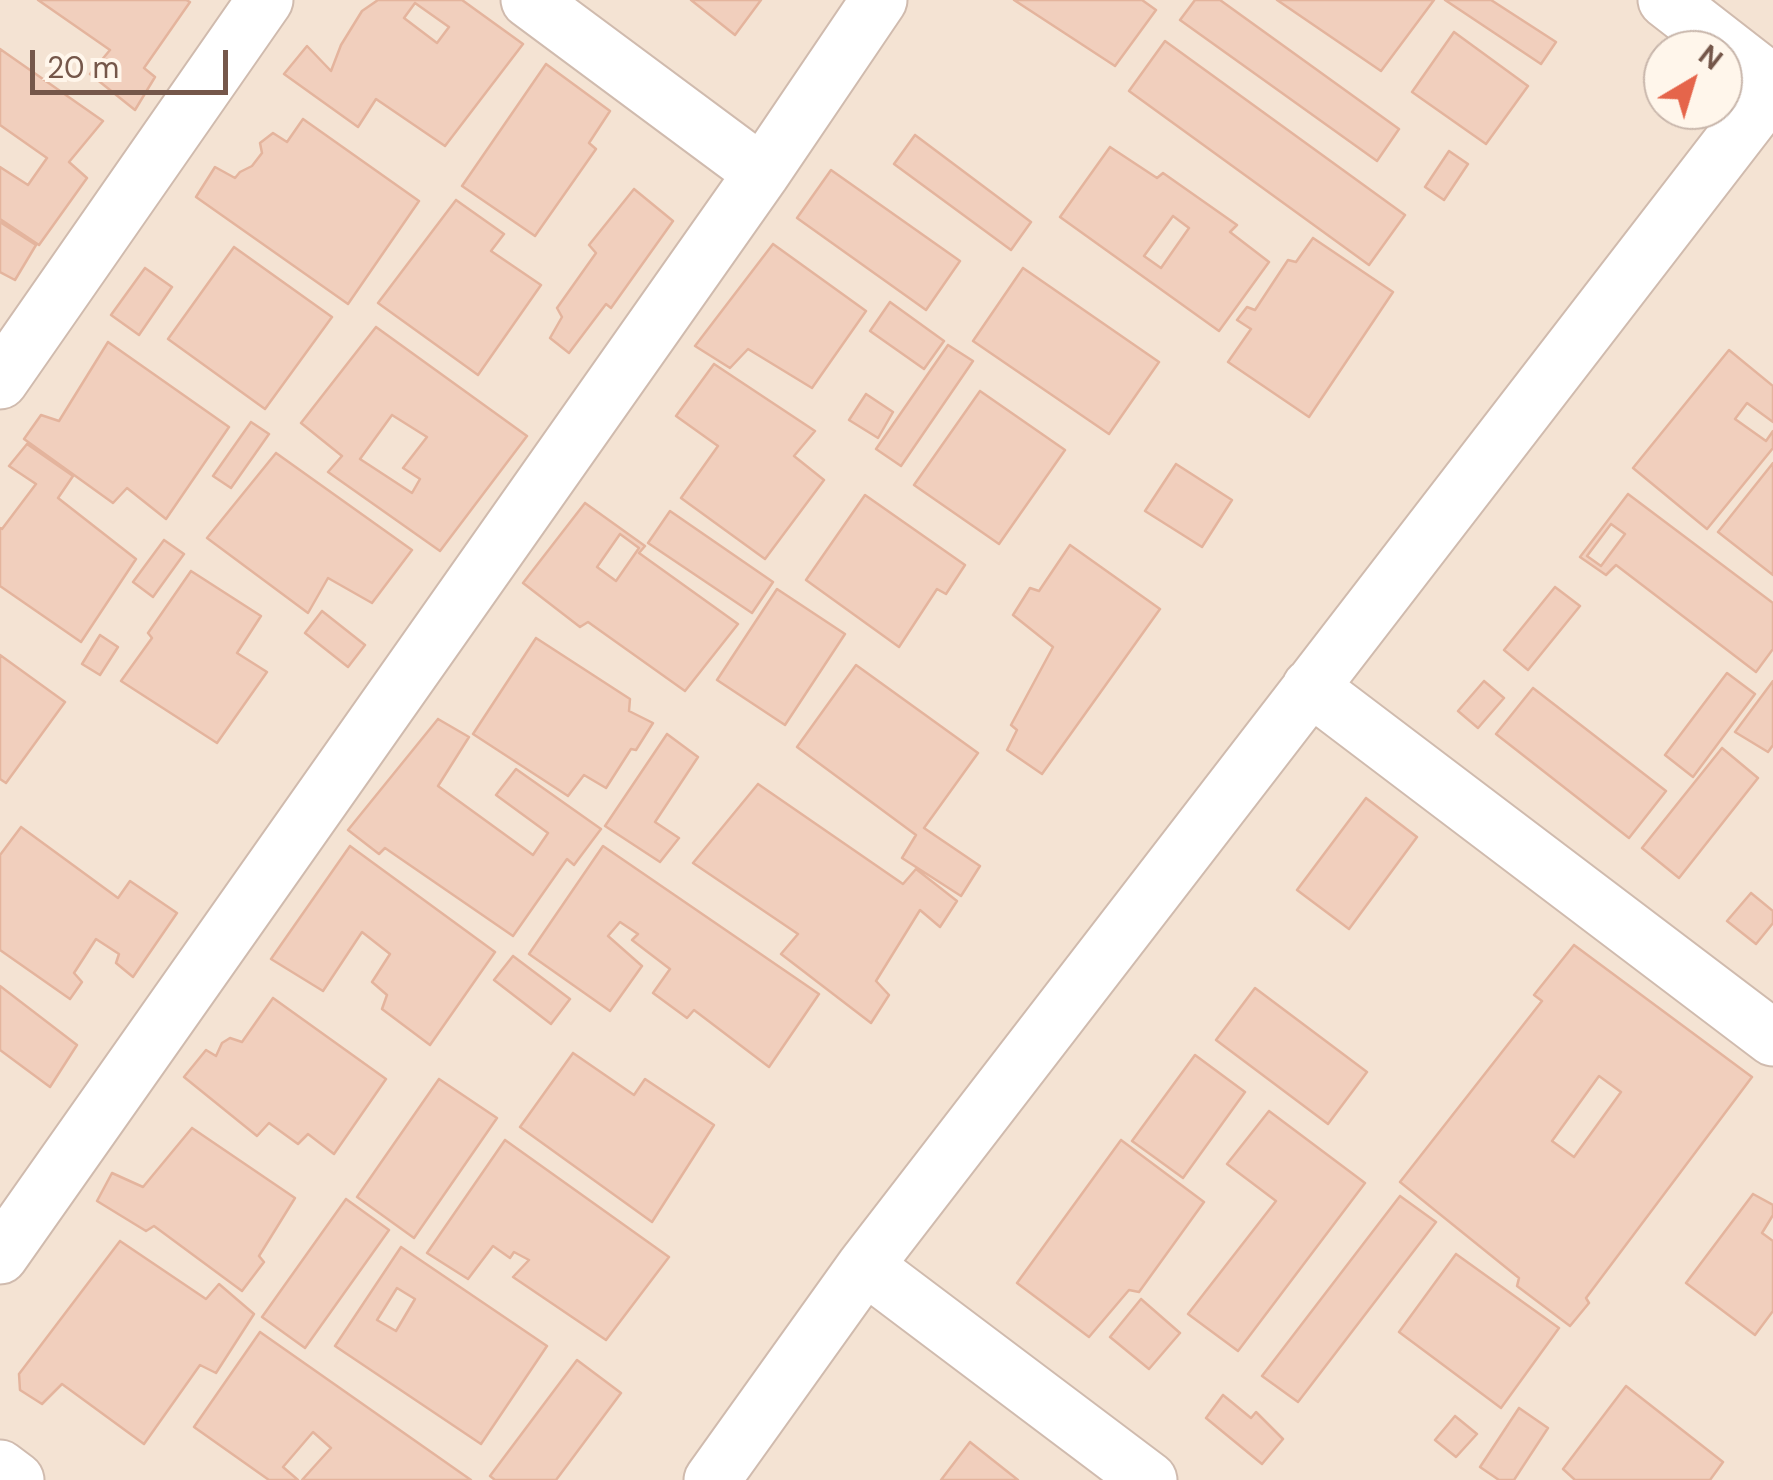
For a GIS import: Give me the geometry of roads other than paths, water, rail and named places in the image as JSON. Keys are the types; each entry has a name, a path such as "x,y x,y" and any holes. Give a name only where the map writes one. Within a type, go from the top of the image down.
{"street":[{"path":"0,382 266,0"},
{"path":"530,0 762,172"},
{"path":"0,1256 879,0"},
{"path":"712,1480 865,1266 1773,85 1666,0"},
{"path":"1310,687 1773,1038"},
{"path":"865,1266 1150,1480"},
{"path":"0,1468 16,1480"}]}
